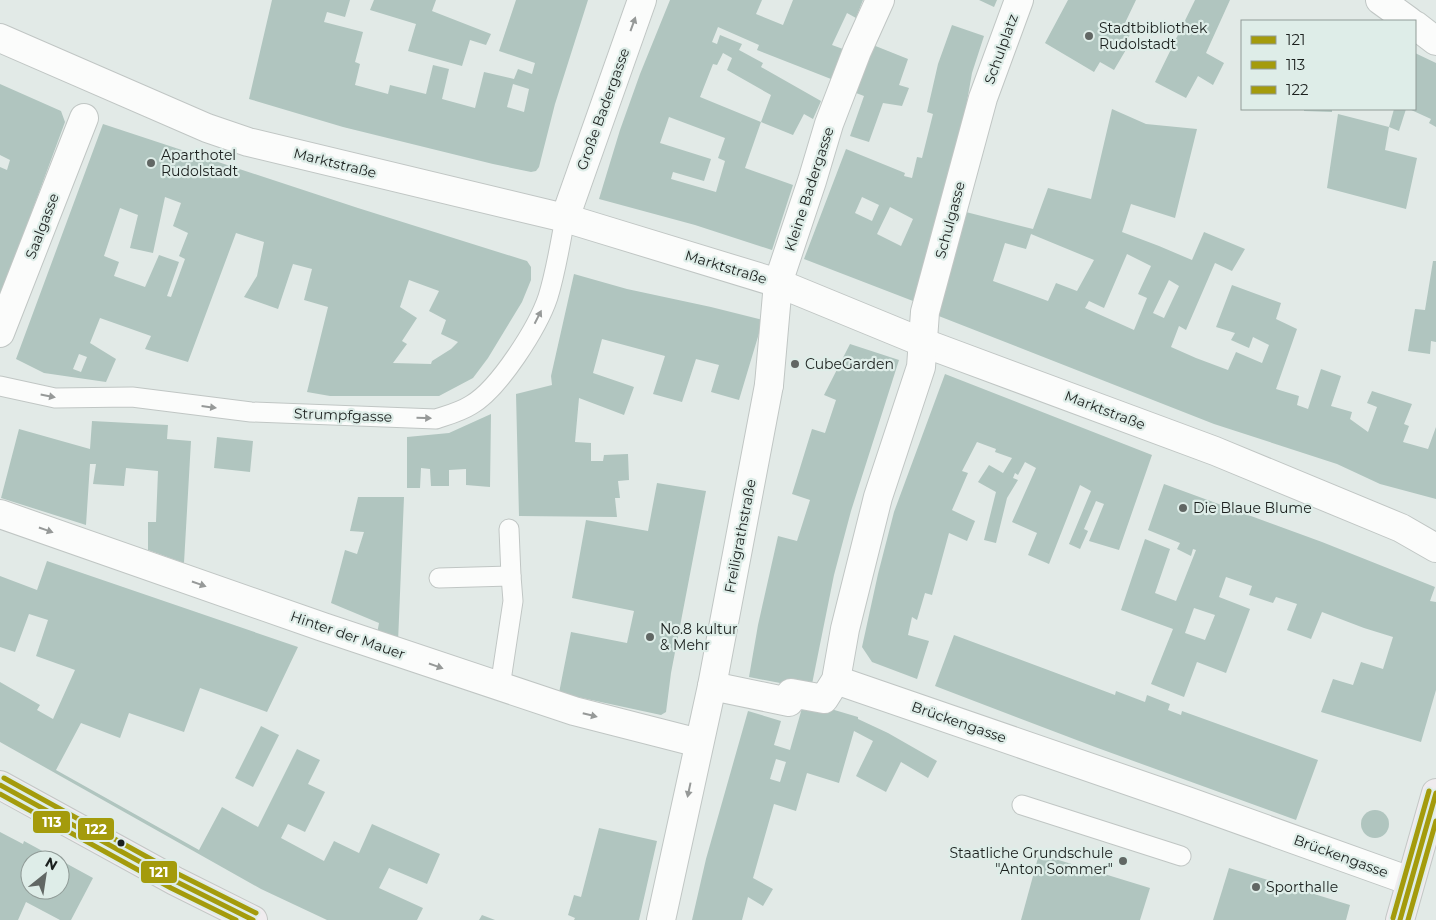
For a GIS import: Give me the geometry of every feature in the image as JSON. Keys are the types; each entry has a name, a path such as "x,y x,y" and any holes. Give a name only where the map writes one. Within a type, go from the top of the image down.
{"main road":[{"path":"0,785 149,867 253,920"},
{"path":"1400,920 1436,793"}],"street":[{"name":"Große Badergasse","path":"565,218 642,0"},
{"name":"Kleine Badergasse","path":"769,385 778,283 829,124 880,0"},
{"name":"Schulplatz","path":"983,98 1019,0"},
{"path":"1380,0 1409,20"},
{"path":"1416,26 1436,41"},
{"name":"Marktstraße","path":"0,38 207,128 248,142 565,218 778,283 924,342 1215,452 1400,528 1436,548"},
{"name":"Schulgasse","path":"924,342 926,312 983,98"},
{"name":"Saalgasse","path":"0,333 84,118"},
{"path":"712,686 789,702 791,693 824,699 836,680 845,629 878,498 921,367 924,342"},
{"name":"Freiligrathstraße","path":"661,920 712,686 769,385"},
{"name":"Hinter der Mauer","path":"0,514 323,628 574,712 700,743"},
{"name":"Brückengasse","path":"836,680 1187,801 1410,881"}],"lane":[{"name":"Strumpfgasse","path":"0,386 55,398 132,397 251,412 436,419 457,413 472,405 489,392 512,363 538,318 547,299 556,268 565,218"},
{"path":"500,687 513,601 509,529"},
{"path":"439,578 512,576"},
{"path":"1022,805 1181,856"}],"building":[{"path":"272,0 350,0 345,17 327,12 324,22 363,32 355,62 360,64 355,85 388,94 390,85 426,94 433,65 449,69 442,99 475,108 484,72 514,79 518,69 532,74 535,63 499,51 516,0 588,0 555,104 539,167 536,171 531,172 493,164 343,127 249,99","holes":["513,84 529,89 524,112 507,107"]},
{"path":"374,0 436,0 432,11 491,34 486,45 470,40 462,66 408,51 416,24 370,10"},
{"path":"670,0 762,0 756,14 783,25 793,0 863,0 856,18 847,13 832,45 843,49 831,79 757,50 759,45 718,27 712,42 717,44 720,35 742,44 739,50 763,63 761,67 821,101 813,119 804,114 793,135 761,122 745,168 793,185 772,250 695,225 599,199 620,130","holes":["723,53 732,58 727,70 771,95 761,122 700,97 713,64 717,65","669,117 725,138 718,158 725,161 716,192 671,179 673,172 704,181 711,159 660,143"]},
{"path":"979,0 997,0 994,7"},
{"name":"Stadtbibliothek Rudolstadt","path":"1068,0 1136,0 1125,23 1134,28 1123,46 1127,48 1114,70 1100,62 1094,72 1045,43"},
{"path":"1195,0 1230,0 1206,53 1224,63 1213,85 1198,76 1186,98 1155,82"},
{"path":"952,25 984,36 972,73 951,192 913,301 804,259 846,149 905,173 904,176 912,178 917,157 922,158 933,114 927,112 938,64","holes":["862,197 879,205 872,221 855,213","890,207 913,219 901,246 877,234"]},
{"path":"873,45 908,59 899,85 909,88 902,106 883,103 869,142 850,136 864,96 856,93"},
{"path":"1416,53 1436,63 1436,127 1429,123 1431,119 1411,110 1416,110"},
{"path":"0,84 61,111 65,122 0,298 0,167 7,170 10,160 0,155"},
{"path":"1112,109 1146,124 1197,129 1175,218 1131,204 1122,232 1192,260 1204,232 1245,249 1232,271 1215,263 1186,330 1179,326 1171,347 1228,370 1236,352 1262,363 1269,345 1253,337 1249,348 1231,340 1235,333 1216,327 1232,285 1281,303 1276,319 1297,329 1276,389 1299,396 1297,405 1308,409 1321,369 1341,376 1331,406 1352,412 1350,419 1368,432 1377,407 1367,403 1372,391 1412,404 1404,424 1409,426 1403,442 1428,449 1436,427 1436,499 1380,484 1337,464 1214,424 931,313 958,210 1033,229 1048,188 1091,199","holes":["1031,234 1094,260 1077,291 1056,283 1048,301 993,281 1005,243 1026,249","1127,254 1151,266 1138,294 1147,298 1134,330 1085,308 1089,301 1104,308","1169,280 1179,286 1164,318 1153,313"]},
{"path":"1332,110 1332,112 1304,111"},
{"path":"1394,110 1406,110 1399,131 1389,127"},
{"path":"1338,114 1389,127 1385,150 1417,158 1406,209 1327,188"},
{"path":"103,124 358,208 527,261 531,267 531,280 522,302 488,358 473,378 439,396 330,396 307,392 328,307 304,300 312,269 293,264 278,309 244,297 257,276 264,242 236,233 188,362 145,349 151,336 100,318 90,343 116,359 106,382 44,373 16,359","holes":["165,197 181,203 173,226 188,233 179,256 185,259 171,297 167,296 179,262 159,255 145,287 114,276 119,262 104,256 120,208 138,215 130,248 153,253","409,280 439,291 429,311 446,320 441,334 458,342 451,349 432,361 431,364 393,363 407,344 402,341 417,318 400,307","79,354 87,357 81,372 73,369"]},
{"path":"1433,261 1436,261 1436,342 1431,341 1430,354 1408,351 1415,309 1425,310"},
{"path":"574,274 627,289 763,320 739,400 711,392 719,365 696,359 682,402 653,394 665,356 602,339 593,373 634,387 624,415 579,398 575,442 591,443 591,461 603,461 604,455 628,454 629,480 618,481 620,498 615,498 617,517 519,516 516,394 552,385 551,376"},
{"path":"850,344 899,360 851,511 834,575 811,689 749,677 758,625 778,536 797,541 810,500 792,494 812,429 825,433 836,400 824,395"},
{"path":"945,374 1152,455 1119,550 1089,541 1104,504 1096,501 1084,529 1088,531 1080,549 1069,544 1091,491 1080,485 1049,564 1028,555 1037,533 1012,522 1036,468 1025,462 1018,475 1015,473 1013,478 1018,480 1007,498 996,543 984,540 996,492 978,482 989,465 1003,473 1012,458 995,452 996,449 977,442 962,471 968,473 952,510 975,521 967,541 949,533 932,595 925,593 917,620 912,617 908,635 929,641 917,679 872,662 862,647 894,512"},
{"path":"491,414 490,487 466,485 466,469 449,470 449,486 431,486 430,469 421,468 420,488 407,488 407,437 449,433"},
{"path":"92,421 168,425 167,439 191,441 184,563 148,550 148,522 156,522 158,471 126,468 124,486 93,484 96,464 90,464 86,525 1,498 19,429 90,449"},
{"path":"217,437 253,441 250,472 214,468"},
{"path":"657,483 706,491 671,673 666,712 661,715 559,693 571,632 627,643 634,611 572,598 586,520 648,531"},
{"path":"1164,484 1322,542 1435,587 1430,601 1436,602 1436,690 1421,742 1321,712 1333,679 1353,685 1361,662 1383,669 1393,637 1322,612 1311,639 1287,630 1297,604 1276,597 1273,603 1249,595 1252,586 1226,577 1219,597 1250,609 1226,673 1197,662 1184,697 1151,684 1173,629 1121,610 1145,539 1170,549 1155,593 1176,601 1196,550 1193,549 1191,556 1177,549 1180,543 1148,530","holes":["1194,608 1215,615 1205,640 1185,633"]},
{"path":"358,497 404,497 398,642 377,634 379,623 331,603 345,550 357,554 364,532 350,531"},
{"path":"47,561 298,647 267,712 200,688 184,732 129,713 120,738 81,723 56,770 199,850 222,807 258,827 297,749 320,760 308,784 325,792 305,832 288,824 281,838 324,861 334,841 359,853 372,824 440,854 427,884 389,868 379,888 423,908 417,920 327,920 261,889 0,742 0,682 40,705 37,710 53,719 75,670 36,656 48,620 29,614 15,652 0,647 0,576 37,590"},
{"path":"954,635 1115,695 1116,691 1145,702 1147,695 1170,704 1168,710 1181,715 1182,711 1318,760 1296,820 1095,747 935,686"},
{"path":"804,701 858,717 858,719 888,733 937,761 928,778 901,762 886,792 856,776 873,741 854,731 839,783 807,773 796,811 774,804 753,878 773,889 763,906 748,897 742,920 692,920 706,859 748,711 781,721 774,745 790,750","holes":["776,759 786,762 780,782 770,779"]},
{"path":"261,726 279,735 253,787 235,778"},
{"path":"1375,810 1385,814 1389,824 1385,834 1375,838 1365,834 1361,824 1365,814"},
{"path":"599,828 657,841 639,920 574,920 575,918 568,915 574,895 581,897"},
{"path":"0,832 23,844 24,841 41,850 20,850 20,900 70,900 70,865 93,878 71,920 60,920 26,902 18,920 0,920"},
{"path":"1039,854 1150,888 1140,920 1021,920"},
{"name":"Sporthalle","path":"1229,868 1350,905 1346,920 1213,920"},
{"path":"482,915 495,920 479,920"}],"transit line":[{"name":"122","path":"4,778 178,874 256,913"},
{"name":"121","path":"0,785 175,881 253,920"},
{"name":"122","path":"1393,918 1429,791"},
{"name":"121","path":"1400,920 1436,793"},
{"name":"113","path":"0,794 171,888 236,920"},
{"name":"113","path":"1408,920 1436,821"}],"place":[{"name":"Stadtbibliothek Rudolstadt","path":"1089,36"},
{"name":"Aparthotel Rudolstadt","path":"151,163"},
{"name":"CubeGarden","path":"795,364"},
{"name":"Die Blaue Blume","path":"1183,508"},
{"name":"No.8 kultur & Mehr","path":"650,637"},
{"name":"Staatliche Grundschule \"Anton Sommer\"","path":"1123,861"},
{"name":"Sporthalle","path":"1256,887"}]}
